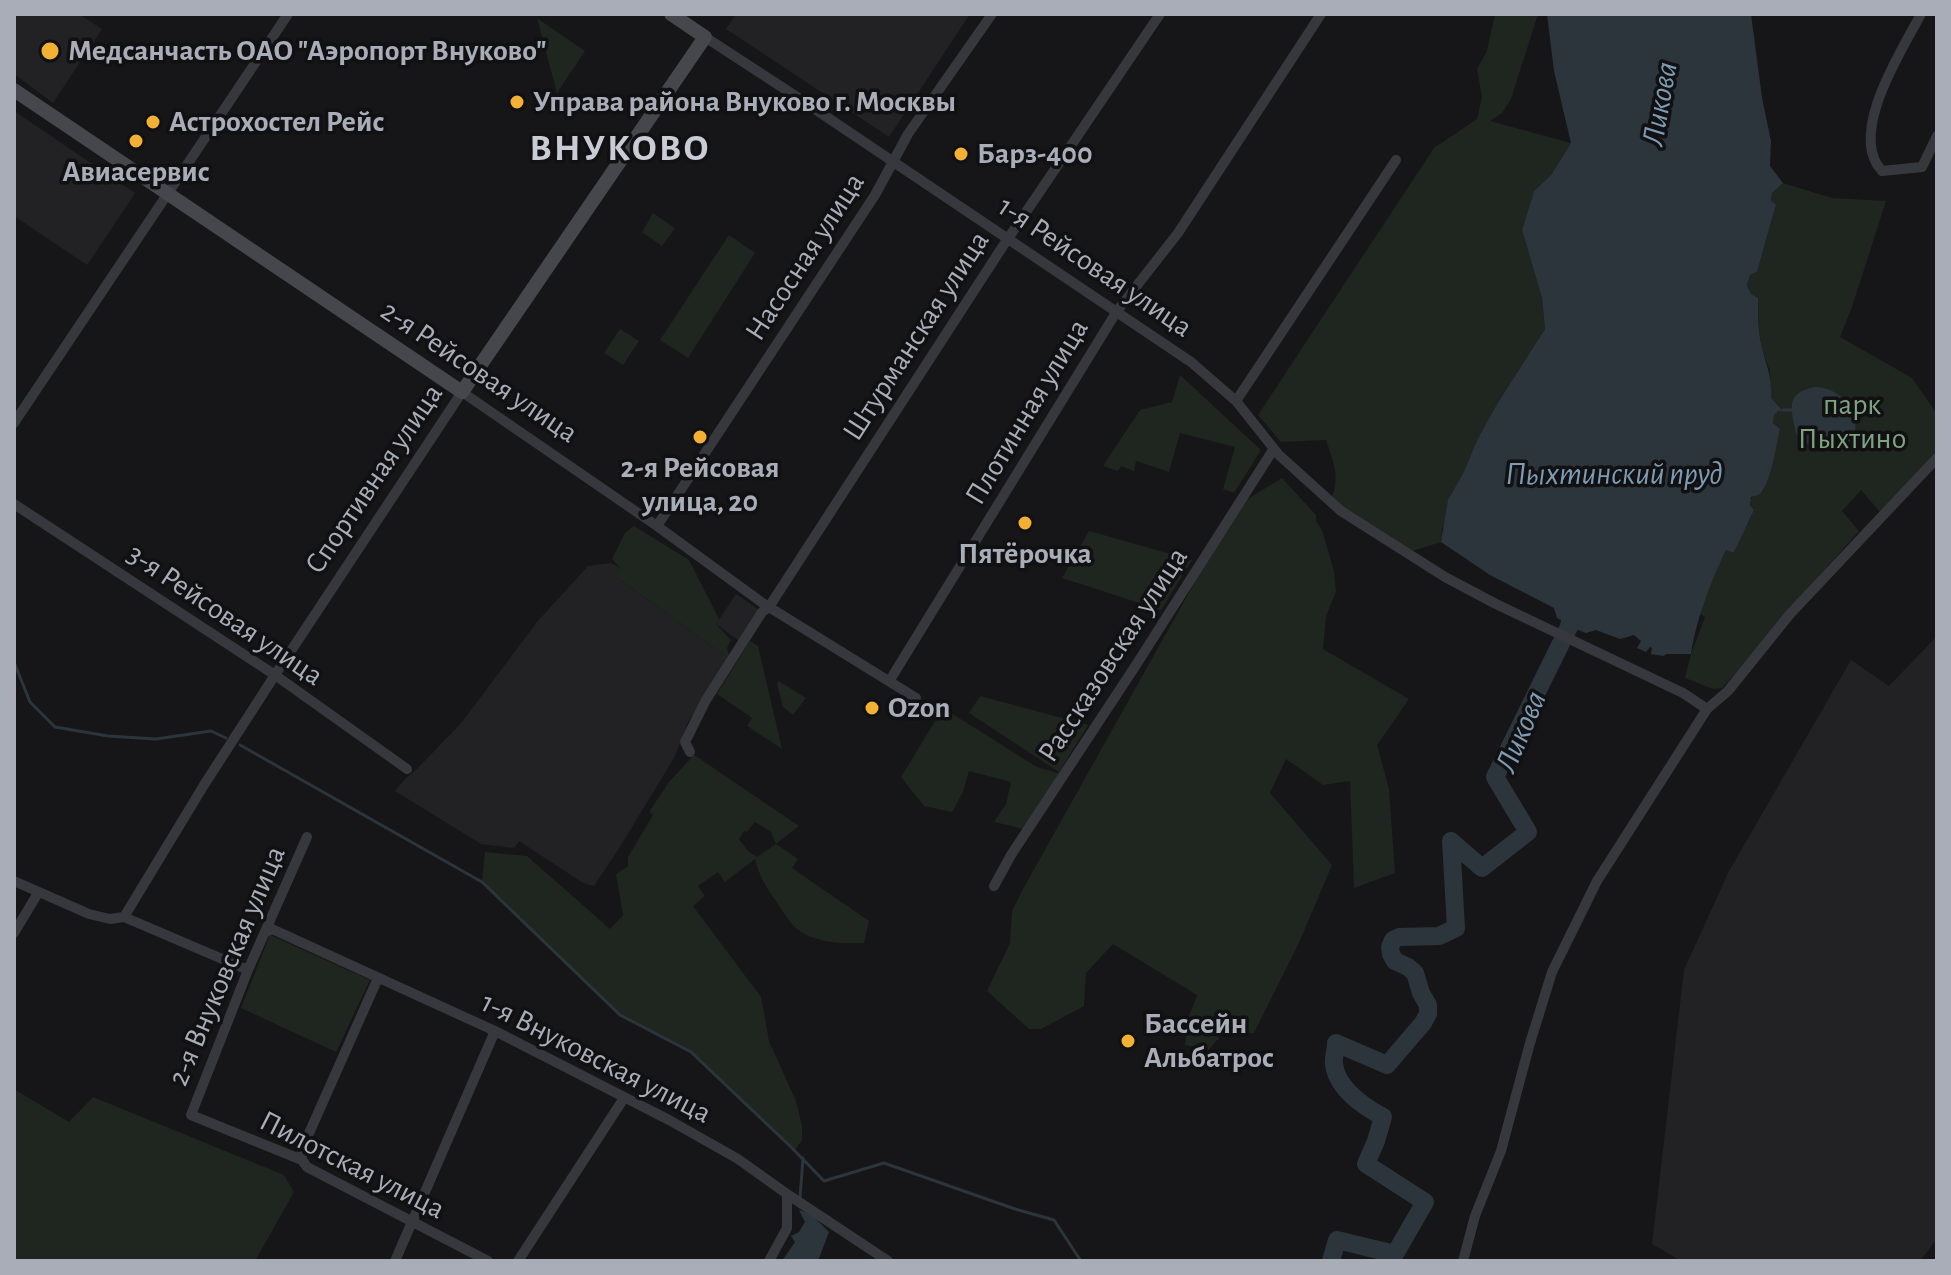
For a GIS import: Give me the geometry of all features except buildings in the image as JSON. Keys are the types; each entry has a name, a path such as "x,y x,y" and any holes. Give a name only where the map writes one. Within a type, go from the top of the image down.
{"street":[{"path":"14,423 288,14"},
{"name":"1-я Рейсовая улица","path":"671,14 1191,362 1236,401 1273,450 1341,511 1445,577 1683,693 1707,709"},
{"name":"Насосная улица","path":"657,526 875,195 908,134 992,14"},
{"name":"Штурманская улица","path":"690,752 685,742 706,700 762,612 769,607 1008,239 1160,14"},
{"name":"Плотинная улица","path":"890,680 1117,311 1178,233 1321,14"},
{"path":"1921,14 1893,64 1873,114 1871,138 1877,166 1882,171 1922,167 1937,136"},
{"name":"Спортивная улица","path":"124,917 275,675 462,392 705,37"},
{"name":"2-я Рейсовая улица","path":"14,90 462,392 769,607 916,698"},
{"path":"1236,401 1396,160"},
{"name":"Рассказовская улица","path":"994,886 1273,450"},
{"path":"1463,1261 1475,1216 1501,1151 1552,972 1597,881 1707,709 1728,691 1790,614 1937,458"},
{"name":"3-я Рейсовая улица","path":"14,504 275,675 407,769"},
{"name":"2-я Внуковская улица","path":"191,1115 248,970 307,837"},
{"path":"14,881 89,914 110,919 124,917 248,970"},
{"path":"14,933 38,893"},
{"name":"1-я Внуковская улица","path":"266,932 272,929 495,1031 669,1120 738,1159 888,1261"},
{"path":"302,1160 302,1149 378,978"},
{"path":"395,1261 495,1031"},
{"path":"518,1261 624,1098"},
{"name":"Пилотская улица","path":"191,1115 302,1160 307,1167 488,1261"},
{"path":"769,1261 787,1228 787,1194"}],"shaded area":[{"name":"Медсанчасть ОАО \"Аэропорт Внуково\"","path":"14,14 82,14 102,29 53,103 14,74"},
{"path":"736,14 970,14 889,137 726,29"},
{"path":"14,111 135,193 87,265 14,216"},
{"path":"611,563 620,568 615,576 730,659 688,722 674,758 594,886 583,883 519,841 514,848 481,844 395,791 462,722 537,622 588,566"},
{"path":"736,594 762,612 742,643 716,624"},
{"path":"1937,636 1937,1239 1920,1261 1681,1261 1652,1244 1684,970 1729,871 1851,660 1889,686"}],"green space":[{"path":"1495,14 1538,14 1511,99 1502,113 1490,121 1571,143 1551,175 1534,191 1522,230 1542,298 1545,329 1478,438 1442,529 1441,542 1406,553 1330,502 1336,478 1326,440 1281,442 1258,415 1434,148 1477,119 1482,97 1477,69 1487,51"},
{"path":"537,18 585,51 557,93"},
{"name":"парк Пыхтино","path":"1783,183 1832,198 1886,201 1840,337 1912,378 1937,414 1937,454 1880,512 1861,490 1842,511 1859,531 1748,660 1722,688 1713,689 1685,678 1705,617 1697,612 1726,550 1732,553 1735,549 1754,510 1752,498 1763,491 1780,429 1773,423 1774,415 1783,411 1771,398 1770,371 1759,331 1758,298 1751,294 1747,285 1750,275 1757,272 1776,206 1771,201 1772,193"},
{"path":"653,213 675,228 662,246 642,232"},
{"path":"729,235 755,253 688,358 660,340"},
{"path":"620,329 639,341 623,365 604,353"},
{"path":"1180,375 1261,450 1234,493 1223,489 1235,447 1180,433 1169,472 1136,461 1134,471 1121,466 1118,471 1103,466 1140,410 1172,402"},
{"path":"1282,478 1316,515 1334,571 1336,592 1326,616 1323,649 1409,699 1377,745 1389,789 1395,873 1354,888 1350,781 1323,785 1286,759 1270,793 1332,865 1298,945 1254,1033 1221,1035 1209,1050 1185,1045 1188,1019 1197,995 1113,944 1086,973 1084,1006 1041,1029 1029,1029 987,991 1010,943 1012,911 1238,505"},
{"path":"634,526 689,560 719,619 716,624 731,640 727,648 730,659 615,576 620,568 612,559 625,533"},
{"path":"1089,531 1192,560 1161,610 1062,578"},
{"path":"750,641 758,646 782,749 747,726 752,718 717,694"},
{"path":"779,681 806,698 793,715 783,707"},
{"path":"980,696 1088,725 1059,772 969,713"},
{"path":"943,708 1037,767 1064,775 1028,830 994,822 1006,804 1011,782 969,771 963,792 952,812 924,806 901,777"},
{"path":"690,752 799,826 776,844 798,859 792,868 869,921 864,943 829,942 804,934 791,923 770,893 755,859 725,882 718,872 698,886 705,896 693,906 761,997 769,1041 796,1101 802,1126 802,1140 795,1150 691,1052 620,1015 482,882 485,852 527,856 610,929 623,915 616,874 628,866 628,857 653,815 649,812 669,782 692,757","holes":["755,822 771,832 776,844 757,857 739,839"]},
{"path":"270,935 370,980 336,1052 241,1008"},
{"path":"14,1089 69,1122 93,1097 284,1175 294,1192 255,1261 14,1261"}],"water":[{"name":"Пыхтинский пруд","path":"1547,14 1751,14 1771,141 1770,166 1783,183 1772,193 1771,201 1776,205 1757,272 1750,275 1747,285 1751,294 1758,298 1760,336 1770,377 1771,398 1783,411 1774,415 1773,423 1780,429 1769,477 1762,492 1751,497 1750,505 1754,510 1735,550 1733,553 1726,550 1720,562 1700,614 1691,654 1651,654 1650,647 1646,652 1637,648 1641,641 1634,635 1620,639 1596,630 1586,633 1565,625 1557,618 1554,608 1490,575 1441,542 1448,500 1478,438 1545,329 1542,298 1522,230 1534,191 1551,175 1571,143 1554,71"},
{"path":"1814,387 1833,391 1848,404 1855,421 1852,440 1819,446 1799,438 1793,417 1793,400 1800,392"},
{"path":"799,1210 811,1214 829,1232 818,1261 782,1261 795,1242 791,1236 799,1232 805,1222"}],"waterway":[{"path":"1783,410 1791,410"},
{"name":"Ликова","path":"1331,1261 1337,1240 1395,1254 1425,1202 1366,1164 1383,1117 1359,1102 1340,1081 1334,1064 1336,1043 1387,1065 1428,1014 1428,1005 1415,973 1395,961 1390,947 1393,940 1399,937 1439,936 1456,928 1451,841 1482,868 1528,832 1495,777 1569,627 1573,604"},
{"path":"14,662 30,702 55,727 108,736 156,739 211,731 226,738"},
{"path":"240,745 482,882 620,1015 691,1052 824,1181 884,1163 1054,1220 1081,1261"},
{"path":"800,1198 803,1158"}],"place":[{"name":"Медсанчасть ОАО \"Аэропорт Внуково\"","path":"50,51"},
{"name":"Управа района Внуково г. Москвы","path":"517,102"},
{"name":"Астрохостел Рейс","path":"153,122"},
{"name":"Авиасервис","path":"136,141"},
{"name":"Барз-400","path":"961,154"},
{"name":"2-я Рейсовая улица, 20","path":"700,437"},
{"name":"Пятёрочка","path":"1025,523"},
{"name":"Ozon","path":"872,708"},
{"name":"Бассейн Альбатрос","path":"1128,1041"}],"district":[{"name":"ВНУКОВО","path":"620,149"}]}
